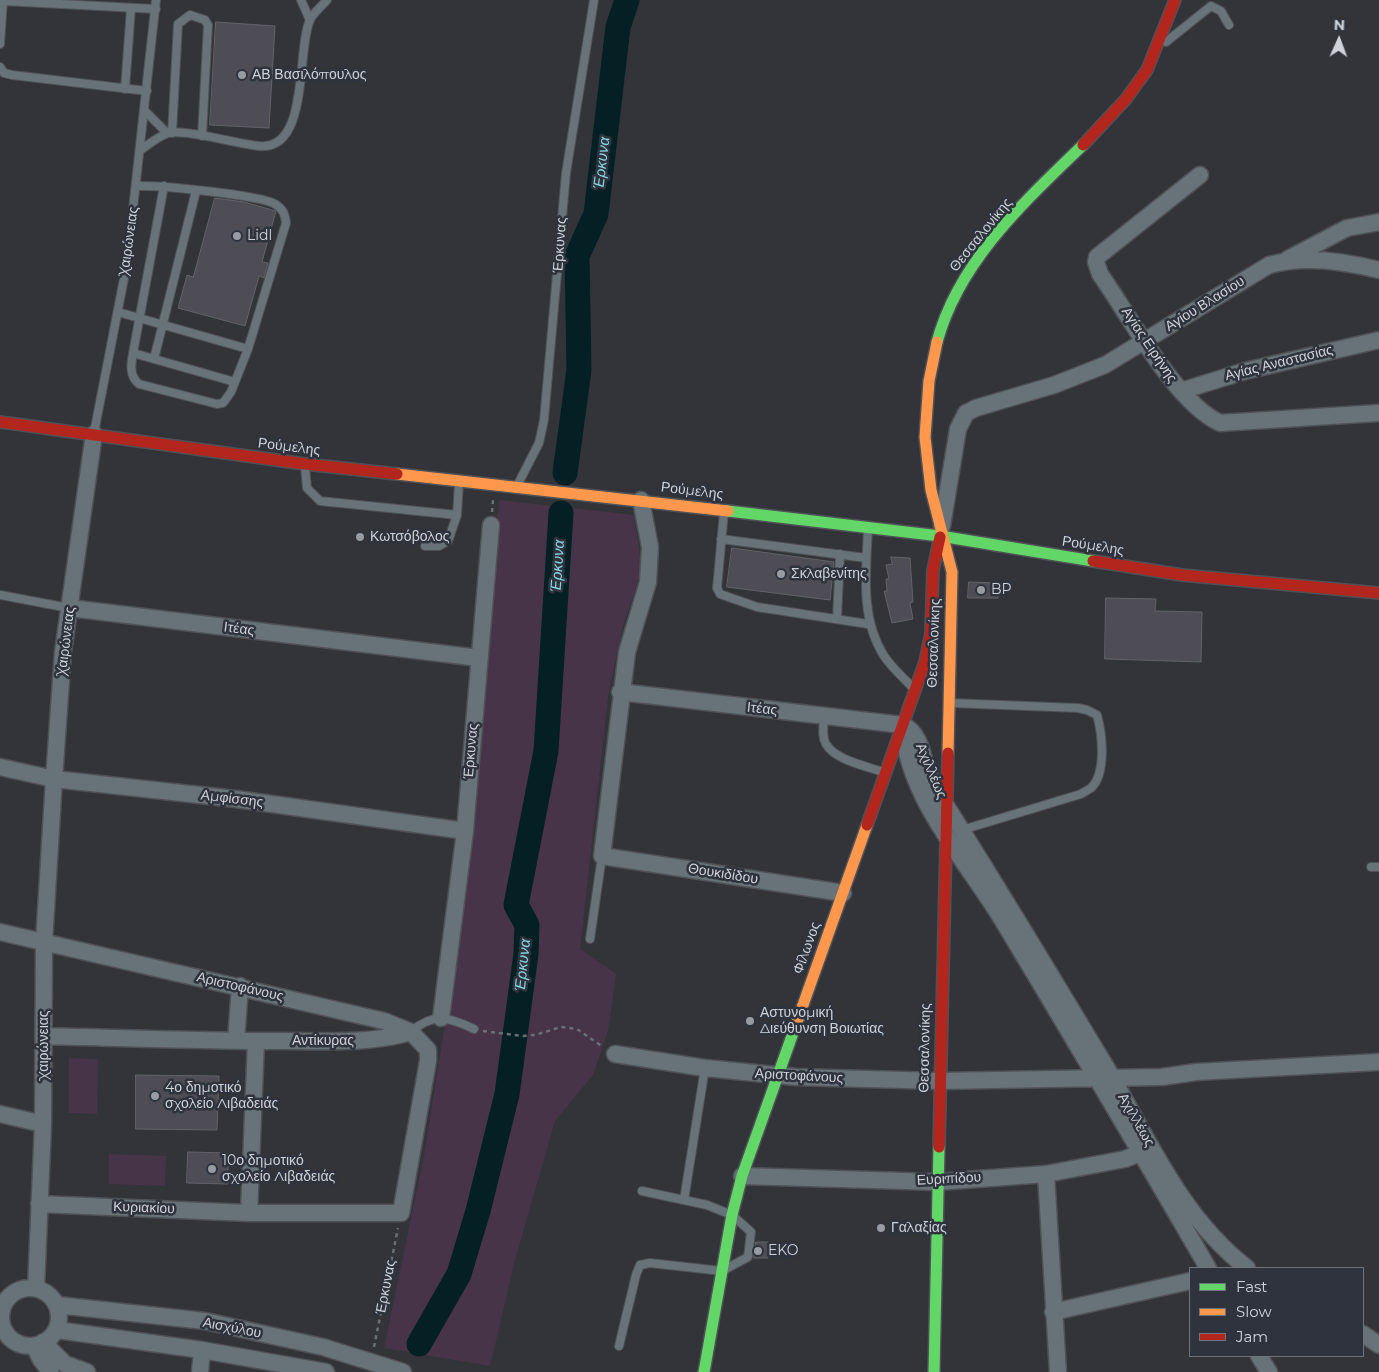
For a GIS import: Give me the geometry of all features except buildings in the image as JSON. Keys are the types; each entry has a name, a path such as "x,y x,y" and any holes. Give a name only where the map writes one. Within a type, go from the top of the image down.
{"main road":[{"name":"Θεσσαλονίκης","path":"934,1372 944,832 952,572 940,536 924,448 924,413 928,381 937,343 954,294 970,269 999,232 1134,88 1148,68 1175,0"},
{"name":"Ρούμελης","path":"0,422 305,464 641,500 940,536 1182,575 1379,593"},
{"name":"Φίλωνος","path":"704,1372 732,1215 742,1176 929,648 933,570 940,536"}],"street":[{"name":"Αγίας Ειρήνης","path":"1200,175 1098,257 1097,268 1145,341 1181,390 1220,423 1379,413"},
{"path":"1286,260 1348,228 1379,222"},
{"name":"Αγίου Βλασίου","path":"940,536 958,429 966,413 976,408 1054,385 1105,365 1269,265 1286,260 1308,259 1379,270"},
{"name":"Αγίας Αναστασίας","path":"1181,390 1245,371 1379,340"},
{"name":"Χαιρώνειας","path":"36,1288 43,1124 44,942 54,779 61,677 94,434"},
{"path":"602,856 620,692 627,652 648,582 650,547 641,500"},
{"name":"Έρκυνας","path":"441,1018 465,831 492,525"},
{"name":"Ιτέας","path":"70,608 479,658"},
{"name":"Ιτέας","path":"620,692 903,725"},
{"name":"Αχιλλέως","path":"903,725 914,733 929,774 945,804 962,830 1146,1151 1207,1267"},
{"name":"Αχιλλέως","path":"903,725 904,741 918,783 944,832 986,893 1105,1079"},
{"name":"Αμφίσσης","path":"0,767 54,779 236,799 465,831"},
{"name":"Θουκιδίδου","path":"602,856 843,893"},
{"name":"Αριστοφάνους","path":"0,932 240,986 384,1021 411,1032"},
{"path":"236,1041 240,986"},
{"path":"401,1213 428,1061 428,1050 411,1032"},
{"name":"Αντίκυρας","path":"44,1036 236,1041 360,1040 390,1038 411,1032"},
{"path":"248,1213 256,1041"},
{"name":"Αριστοφάνους","path":"615,1054 705,1068 778,1076 939,1081 1162,1077 1196,1072 1267,1067 1379,1062"},
{"path":"0,1114 43,1124"},
{"name":"Αχιλλέως","path":"1146,1151 1212,1238 1246,1267"},
{"name":"Ευριπίδου","path":"742,1176 938,1182 1046,1174 1146,1151"},
{"path":"1046,1174 1058,1372"},
{"name":"Κυριακίου","path":"39,1204 248,1213 401,1213"},
{"path":"1053,1312 1189,1282"},
{"path":"23,1288 36,1288 45,1292 57,1306 60,1318 56,1330 48,1340 38,1344 23,1345 11,1339 3,1329 0,1315 6,1292 23,1288"},
{"name":"Αισχύλου","path":"57,1306 205,1321 324,1347 371,1361 386,1369 403,1372"},
{"name":"Αισχύλου","path":"56,1330 202,1350 326,1372"},
{"path":"1364,1335 1379,1344"},
{"path":"38,1344 41,1360 54,1368 88,1372"},
{"path":"200,1372 202,1350"},
{"path":"1260,1357 1269,1372"}],"lane":[{"name":"Χαιρώνειας","path":"94,434 127,263 142,149 156,0"},
{"path":"301,0 310,20"},
{"path":"142,149 170,133 202,136 260,146 275,145 286,136 294,119 310,20 327,0"},
{"name":"Έρκυνας","path":"517,486 539,443 544,420 566,173 594,0"},
{"path":"0,44 3,1 156,9"},
{"path":"1159,43 1169,41 1206,8 1211,6 1221,11 1229,25"},
{"path":"125,89 132,8"},
{"path":"170,133 178,24 190,15 205,20 208,25 202,136"},
{"path":"0,66 4,73 12,75 147,91"},
{"path":"145,110 170,133"},
{"path":"137,186 164,186 264,200 273,203 285,214 283,239 248,350 228,398 223,403 217,404 139,384 132,375 133,352 164,186"},
{"path":"154,359 196,191"},
{"path":"118,312 248,350"},
{"path":"133,352 235,382"},
{"path":"305,464 307,488 320,500 457,515"},
{"path":"424,546 439,546 448,541 457,515 459,481"},
{"path":"724,510 716,588 720,594 757,607 868,624"},
{"path":"868,527 866,558 868,624 885,657 915,691"},
{"path":"721,539 866,558"},
{"path":"837,619 840,554"},
{"name":"Ιτέας","path":"0,595 70,608"},
{"path":"947,703 1078,708 1088,710 1096,715 1100,727 1100,768 1091,787 1081,794 962,830"},
{"path":"824,716 824,739 826,746 836,754 886,773"},
{"path":"590,939 602,856"},
{"path":"411,1032 420,1024 441,1018 474,1029"},
{"path":"684,1200 705,1068"},
{"path":"620,1346 640,1265 650,1263 722,1271 748,1257 751,1232 732,1215 707,1205 642,1191"}],"path":[{"path":"492,525 494,484"},
{"path":"495,1033 535,1035 561,1027 577,1029 615,1054"},
{"name":"Έρκυνας","path":"371,1361 401,1213"}],"shaded area":[{"path":"499,500 634,515 641,564 638,582 623,625 608,697 580,949 616,974 608,1031 593,1075 555,1121 515,1260 490,1366 384,1348 424,1156 454,969 486,669"},
{"path":"69,1058 98,1059 97,1114 69,1113"},
{"path":"109,1154 166,1156 165,1186 109,1184"}],"waterway":[{"name":"Έρκυνα","path":"565,473 579,370 577,256 596,214 618,27 627,0"},
{"name":"Έρκυνα","path":"419,1344 459,1274 478,1211 507,1094 526,954 527,925 516,905 546,751 561,513"}],"traffic: fast":[{"path":"937,342 947,313 977,259 1038,188 1083,145"},
{"path":"728,511 940,536 1093,561"},
{"path":"704,1372 732,1215 742,1176 798,1019"},
{"path":"934,1372 939,1147"}],"traffic: slow":[{"path":"937,342 929,381 925,437 931,490 952,572 948,753"},
{"path":"397,474 728,511"},
{"path":"798,1019 867,825"}],"traffic: jam":[{"path":"1083,145 1126,99 1147,70 1175,0"},
{"path":"0,422 305,464 397,474"},
{"path":"867,825 925,662 931,633 933,570 940,537"},
{"path":"1093,561 1182,575 1379,593"},
{"path":"939,1147 948,753"}],"place":[{"name":"ΑΒ Βασιλόπουλος","path":"242,75"},
{"name":"Lidl","path":"237,236"},
{"name":"Κωτσόβολος","path":"360,537"},
{"name":"Σκλαβενίτης","path":"781,574"},
{"name":"BP","path":"981,590"},
{"name":"Αστυνομική Διεύθυνση Βοιωτίας","path":"750,1021"},
{"name":"4ο δημοτικό σχολείο Λιβαδειάς","path":"155,1096"},
{"name":"10ο δημοτικό σχολείο Λιβαδειάς","path":"212,1169"},
{"name":"Γαλαξίας","path":"881,1228"},
{"name":"EKO","path":"758,1251"}]}
